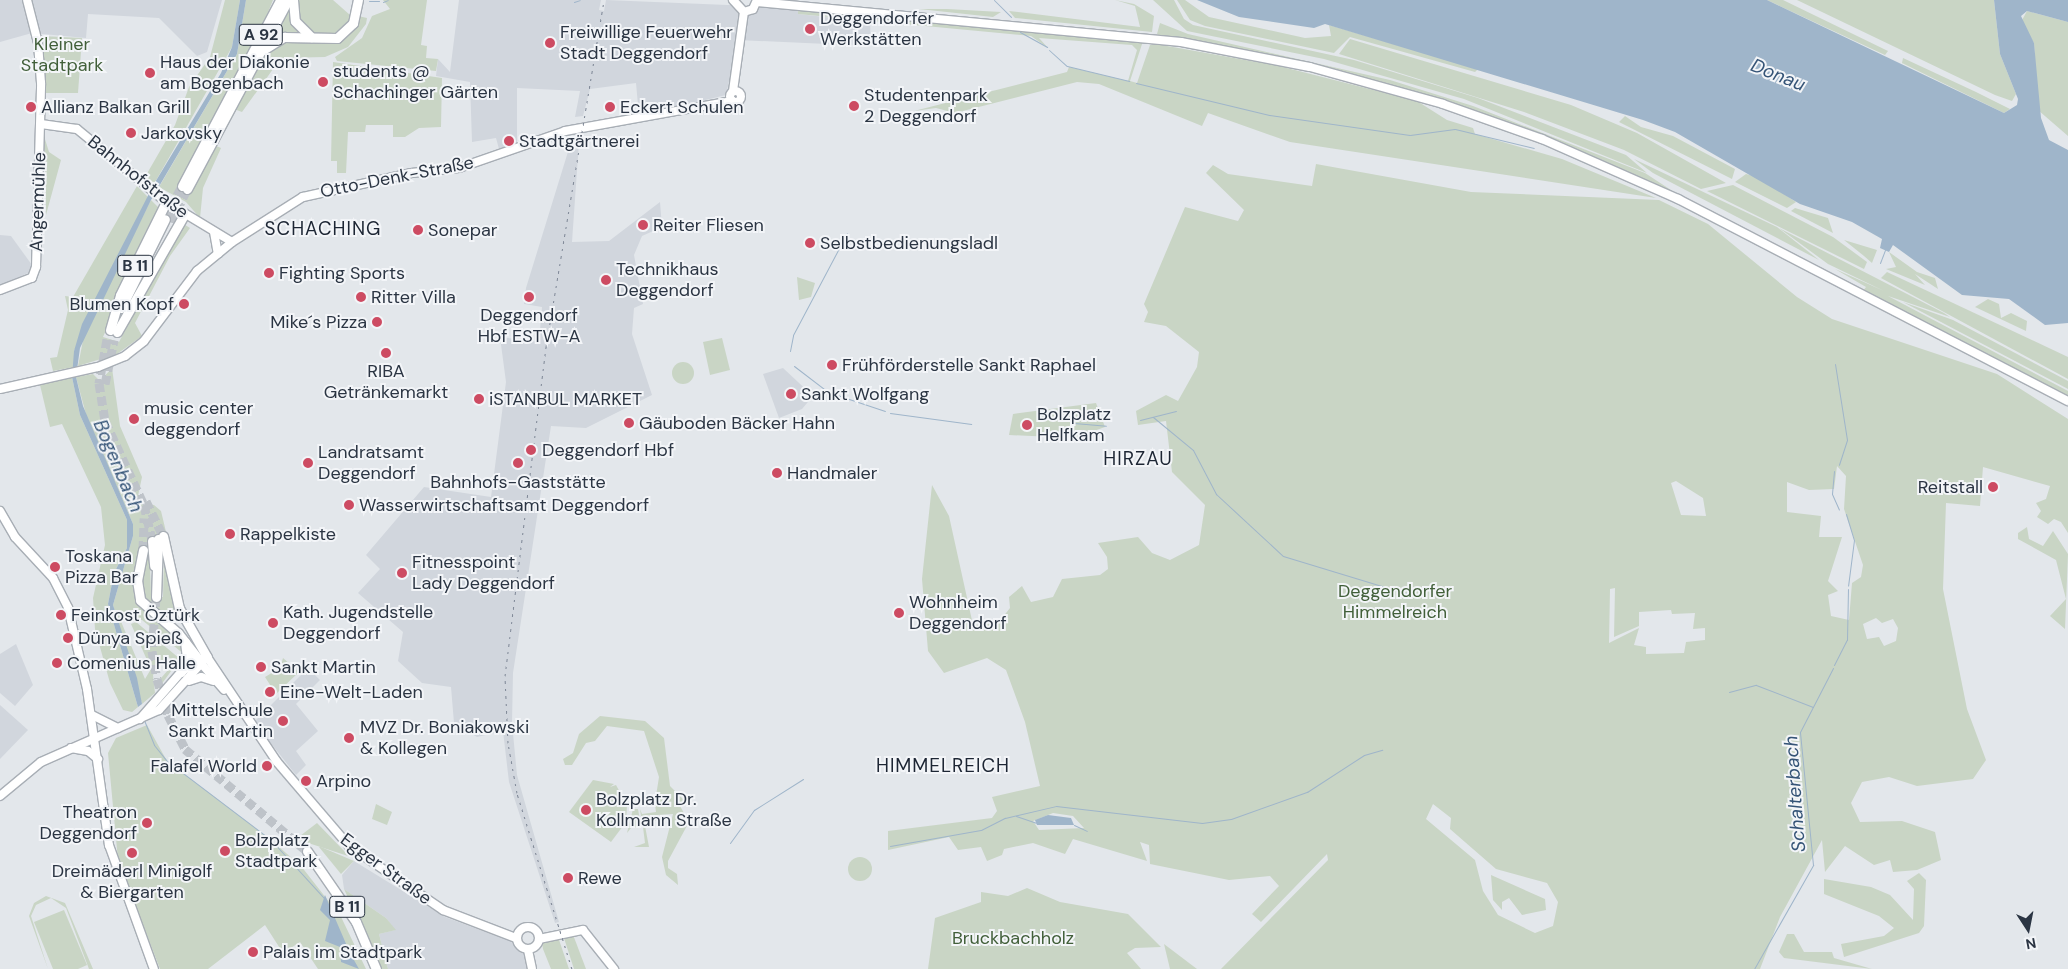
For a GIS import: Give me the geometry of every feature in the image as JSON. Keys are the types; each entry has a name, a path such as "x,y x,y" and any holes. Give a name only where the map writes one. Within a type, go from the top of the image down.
{"highway":[{"name":"A 92","path":"245,73 280,0"},
{"name":"A 92","path":"245,73 259,53 288,0"},
{"path":"293,0 295,21 318,40"},
{"path":"259,53 284,37 318,40 337,38 348,30 358,0"},
{"path":"185,187 245,73"},
{"name":"B 11","path":"112,335 120,295 163,200"},
{"name":"B 11","path":"112,335 184,215"},
{"name":"B 11","path":"112,335 168,220"},
{"path":"158,539 156,597 158,539"},
{"path":"158,539 179,608 202,660"},
{"path":"143,550 137,580 140,600 185,641 202,660"},
{"path":"181,672 187,658 185,641"},
{"name":"B 11","path":"307,851 356,922 376,969"}],"street":[{"name":"Angermühle","path":"0,290 32,278 36,267 41,124 38,43 27,0"},
{"path":"733,0 744,12 757,1 1181,42 1310,67 1443,104 1542,139 1678,199 2068,400"},
{"name":"Otto-Denk-Straße","path":"0,389 85,370 136,349 182,287 218,254 232,242 320,191 458,168 547,135 600,127 719,104 733,95 744,12"},
{"name":"Bahnhofstraße","path":"41,124 77,129 163,200 184,215 232,242"},
{"path":"214,232 218,254"},
{"path":"0,511 15,537 60,589 92,715 112,856 154,969"},
{"path":"157,706 181,672 202,660"},
{"path":"0,796 41,762 131,723 157,706 167,703 187,682 202,660"},
{"name":"Egger Straße","path":"202,660 213,681 228,693"},
{"name":"Egger Straße","path":"202,660 301,792 349,846 443,910 516,938 528,950"},
{"path":"187,682 201,677 213,681"},
{"path":"167,703 169,688"},
{"path":"92,715 118,728"},
{"path":"71,748 88,751 98,759"},
{"path":"516,938 528,927 539,938"},
{"path":"532,969 528,950 539,938 583,930 614,969"}],"shaded area":[{"path":"0,0 222,0 207,52 197,56 159,18 88,14 86,38 32,33 0,42"},
{"path":"459,0 601,0 599,10 604,11 606,0 798,8 798,14 870,22 871,46 738,40 726,95 639,116 636,83 590,89 583,116 575,117 580,91 517,88 517,142 499,149 496,138 472,142 470,82 436,76 438,59 450,72"},
{"path":"571,142 579,142 572,242 609,241 660,202 662,227 642,236 634,255 643,304 634,308 632,334 652,395 586,428 551,426 513,673 512,723 517,775 559,922 555,923 509,782 503,731 477,737 454,723 451,687 422,683 398,661 403,632 358,593 380,569 366,555 424,487 491,497 506,382 500,337 539,342 542,307 524,304 526,288"},
{"path":"0,235 11,236 32,265 30,272 0,286"},
{"name":"Sankt Wolfgang","path":"783,368 813,396 802,409 779,418 763,374"},
{"path":"16,644 33,685 15,706 0,693 0,654"},
{"name":"Mittelschule Sankt Martin","path":"308,668 320,680 296,704 318,731 296,751 306,765 296,775 254,722"},
{"path":"0,705 28,730 0,759"},
{"path":"354,861 445,917 510,941 524,953 528,969 388,969 379,934 395,930 386,918 344,889 342,875"}],"green space":[{"path":"225,0 240,0 232,47 154,184 145,177 175,125 189,87 210,57"},
{"path":"246,0 273,0 214,145 221,148 203,188 200,218 186,202 159,187 237,54"},
{"path":"296,0 333,0 350,15 348,23 332,35 312,34 296,19"},
{"path":"383,0 427,0 421,45 427,46 426,58 438,59 436,71 337,61 335,57 362,38 372,16 390,9"},
{"path":"1115,0 1134,4 1154,16 1152,32 1015,18 1009,11 1140,27 1135,6"},
{"path":"1153,0 1174,0 1184,19 1193,25 1354,60 1478,98 1626,155 1647,173 1464,99 1324,59 1187,31"},
{"path":"1177,0 1185,0 1209,17 1305,38 1331,36 1329,25 1478,69 1475,72 1350,37 1334,53 1205,26 1190,20"},
{"path":"1767,0 1783,0 1888,51 1885,55"},
{"path":"1797,0 1994,0 2000,54 2016,94 2012,101 1995,95"},
{"path":"289,3 302,33 271,40"},
{"path":"798,8 1143,41 1130,81 1137,83 1150,45 1156,44 1279,66 1417,101 1447,120 1473,128 1475,134 1562,159 1656,198 1290,142 1208,113 1202,126 1099,84 1077,82 955,113 936,108 914,111 1067,72 1069,67 1128,81 1137,50 1132,45 1039,38 1048,48 1031,36 798,14"},
{"path":"919,9 947,9 1001,12 993,17"},
{"path":"2027,11 2068,22 2068,136 2038,110 2034,43 2021,22"},
{"path":"358,16 367,18 366,24 348,47 325,57 281,58 242,112 234,109 268,50 280,39 333,42"},
{"path":"1160,23 1188,34 1390,80 1473,106 1645,173 1677,194 1467,108 1320,66 1161,36 1157,34"},
{"name":"Kleiner Stadtpark","path":"41,36 82,38 78,93 45,93"},
{"path":"1350,39 1571,105 1637,133 1726,183 1701,189 1624,150 1524,112 1339,54"},
{"path":"1903,58 2010,109 2004,113 1902,63"},
{"path":"333,62 442,78 441,127 419,128 405,137 393,137 393,125 366,125 365,132 348,132 346,173 337,173 337,161 331,161"},
{"path":"1625,116 1641,127 1673,136 1735,169 1732,179 1619,122"},
{"path":"44,136 49,152 61,160 46,215"},
{"path":"1634,159 1777,227 1819,260 1653,173"},
{"name":"Deggendorfer Himmelreich","path":"1316,164 1471,192 1659,200 1708,224 1797,297 1832,319 1997,374 2068,419 2068,533 2061,522 2054,519 2048,524 2037,517 2041,511 2036,503 2046,499 2050,486 1983,467 1980,506 1946,503 1943,589 1967,709 1986,760 1973,779 1917,786 1889,777 1862,782 1851,803 1860,822 1902,821 1935,832 1941,860 1917,870 1893,872 1890,860 1874,865 1845,846 1825,872 1822,840 1780,917 1760,969 1221,969 1328,860 1327,854 1261,922 1252,914 1279,886 1270,876 1229,880 1150,864 1149,845 1140,842 1147,861 1073,839 1065,854 1033,843 1004,849 1002,855 987,861 981,847 958,850 949,837 888,850 888,831 992,818 997,811 992,797 1040,786 1025,722 1006,670 987,658 944,673 928,651 922,579 932,485 949,516 973,625 998,623 1010,608 1009,597 1022,586 1031,602 1053,597 1062,579 1100,575 1108,569 1107,557 1098,543 1138,537 1152,553 1170,560 1199,545 1205,505 1172,472 1166,421 1138,425 1136,411 1166,395 1178,401 1197,367 1199,352 1166,326 1144,322 1148,312 1144,304 1185,207 1238,221 1244,210 1206,173 1213,165 1228,174 1312,186","holes":["1837,466 1846,476 1844,509 1863,565 1861,577 1852,583 1849,620 1831,616 1828,595 1838,591 1828,581 1842,537 1819,537 1821,516 1787,512 1787,482 1809,490 1834,489","1676,481 1703,498 1706,516 1681,515 1671,483","1615,588 1614,637 1639,626 1639,612 1671,610 1672,614 1695,613 1693,629 1705,628 1705,640 1686,642 1684,653 1646,654 1646,647 1634,645 1639,628 1609,643 1610,589","1876,618 1882,623 1893,619 1898,628 1896,641 1884,646 1879,637 1867,639 1863,624","1433,804 1451,818 1450,829 1496,869 1547,883 1558,902 1553,926 1535,933 1498,915 1483,891 1475,860 1426,819","1053,813 1073,816 1084,828 1039,830 1033,821"]},
{"path":"1746,174 1758,177 1796,202 1787,208 1735,182"},
{"path":"1733,185 1833,237 1867,262 1864,269 1707,191"},
{"path":"137,186 148,197 74,351 74,367 53,371 50,358 57,357 68,310 65,296 73,297"},
{"path":"151,200 160,209 103,337 119,342 182,223 190,228 170,256 135,323 142,336 117,354 78,366 85,330"},
{"path":"1795,208 1828,218 1833,233 1791,211"},
{"path":"1779,228 1944,313 1950,317 1888,296 2068,391 2068,396 1863,291 1866,287 1835,269 1884,291 1828,264"},
{"path":"1844,240 1877,250 1872,263 1864,256"},
{"path":"1889,252 1917,272 1935,278 1938,289 1915,274 1925,285 1886,269 1896,267"},
{"path":"1887,272 2068,357 2068,379 1881,278"},
{"path":"797,277 815,283 811,297 799,300"},
{"path":"1988,299 1999,304 2001,318 2011,313 2027,321 2026,331 1975,307"},
{"path":"1903,302 1953,320 2068,381 2068,389"},
{"path":"722,338 730,370 710,375 703,342"},
{"path":"683,362 691,365 694,373 691,381 683,384 675,381 672,373 675,365"},
{"path":"112,368 120,426 142,477 138,496 141,504 154,505 161,511 167,536 150,565 151,595 163,597 164,556 176,608 164,619 141,595 141,548 139,604 175,637 185,655 142,620 120,619 145,679 151,669 131,624 136,622 180,659 158,689 155,685 175,662 167,656 153,675 155,693 142,704 113,605 133,536 133,524 87,418 76,377 93,374 100,381"},
{"path":"72,377 80,415 127,520 127,548 114,573 108,604 138,707 132,712 123,710 110,683 95,629 93,598 105,545 101,507 62,424 50,427 40,385"},
{"path":"1096,403 1105,427 1074,438 1009,435 1013,414"},
{"path":"2027,527 2029,539 2043,546 2053,531 2068,554 2065,629 2050,616 2066,599 2056,560 2018,539 2018,533"},
{"path":"283,658 299,672 276,694 265,677 280,668"},
{"path":"600,716 645,721 664,738 670,786 684,800 680,806 689,822 668,861 668,868 677,874 678,885 666,875 662,857 673,814 641,816 640,809 642,814 656,812 654,797 641,798 640,804 639,797 656,796 659,777 644,731 607,726 595,741 586,743 572,765 565,765 563,759 573,753 579,734"},
{"path":"147,725 167,761 271,840 301,866 330,903 332,898 366,969 318,969 300,942 283,953 265,925 208,969 160,969 118,860 108,753 116,738"},
{"path":"593,780 614,784 610,787 616,785 627,805 626,822 611,842 569,812"},
{"path":"376,804 392,812 387,825 372,819"},
{"path":"633,809 638,809 640,821 659,819 645,826 649,847 634,847 645,843 643,827 631,828 627,833"},
{"path":"317,823 348,855 348,856 296,839"},
{"path":"319,847 321,847 354,861 341,874"},
{"path":"860,857 868,861 872,869 868,877 860,881 852,877 848,869 852,861"},
{"path":"1919,873 1926,880 1924,926 1919,933 1844,957 1841,944 1884,936 1894,928 1879,916 1824,894 1824,879 1871,887 1890,895 1913,920 1914,889 1907,881"},
{"path":"1491,875 1545,899 1546,910 1522,915 1509,898 1502,902 1502,910 1493,900"},
{"name":"Bruckbachholz","path":"1027,888 1060,902 1128,914 1161,947 1135,948 1127,953 1141,969 928,969 935,918 981,902 981,892 1008,896"},
{"path":"344,889 386,918 396,930 379,934 388,969 381,969"},
{"path":"46,896 65,903 93,969 89,969 66,908 51,898 36,905 31,916 48,969 29,916 34,903"},
{"path":"64,910 87,965 78,969 53,969 34,922"},
{"path":"572,932 586,969 574,969 563,935"},
{"path":"1787,934 1794,934 1804,952 1832,952 1834,958 1872,969 1784,958 1779,952"},
{"path":"558,937 569,969 551,969 543,949 542,943"},
{"path":"1164,944 1197,969 1170,969"}],"water":[{"path":"240,0 246,0 237,54 151,200 80,348 76,377 83,406 133,524 133,536 113,605 137,678 142,704 138,707 108,604 114,573 127,548 127,520 80,415 72,377 74,351 82,324 154,184 221,73 232,47"},
{"name":"Donau","path":"1197,0 1767,0 2004,113 2017,105 2018,99 2000,54 1994,0 2068,0 2068,22 2027,11 2021,16 2034,43 2041,118 2049,140 2068,150 2068,323 2045,325 2009,299 1962,295 1893,245 1889,252 1880,248 1882,239 1852,222 1800,204 1675,132 1643,120 1325,24 1314,28 1239,17"},
{"path":"1048,815 1071,818 1074,825 1037,825 1035,820"},
{"path":"325,895 359,969 341,962 340,947 325,941 330,920 320,910"}],"waterway":[{"path":"383,2 388,0"},
{"path":"574,2 580,0"},
{"path":"994,0 1011,17"},
{"path":"369,1 379,1"},
{"path":"1020,32 1047,47"},
{"path":"1049,50 1067,66 1129,81"},
{"path":"1136,83 1269,115 1410,135 1455,129 1534,148"},
{"path":"790,351 793,335 847,233"},
{"path":"1880,263 1885,250"},
{"name":"Schalterbach","path":"1835,364 1847,440 1839,465"},
{"path":"794,366 828,392 885,411"},
{"path":"1140,420 1176,411"},
{"path":"890,413 971,424"},
{"path":"1153,417 1193,450 1216,494 1283,556 1411,595"},
{"path":"1074,423 1106,426"},
{"name":"Schalterbach","path":"1834,471 1832,494 1839,510"},
{"name":"Schalterbach","path":"1846,514 1854,540 1848,586"},
{"name":"Schalterbach","path":"1834,665 1847,640 1848,589"},
{"name":"Schalterbach","path":"1754,969 1813,865 1800,732 1833,668"},
{"path":"1729,692 1756,685 1813,707"},
{"name":"Bogenbach","path":"144,720 154,745 167,761 271,840 324,898"},
{"path":"890,846 981,830 1005,818 1056,806 1202,823 1231,819 1307,792 1364,755 1382,750"},
{"path":"730,843 754,810 803,779"},
{"path":"1016,816 1036,823"},
{"path":"1074,825 1087,831"}],"tunnel":[{"path":"165,219 182,186"},
{"path":"171,222 187,189"},
{"path":"107,339 99,383 105,421 144,505 152,541"},
{"path":"105,384 114,340"},
{"path":"146,501 163,536"},
{"path":"143,550 144,518"},
{"path":"156,597 152,651 157,679 168,715 185,749 307,851"}],"railway":[{"path":"572,969 517,793 508,743 505,676 546,347 604,0"}],"place":[{"name":"Deggendorfer Werkstätten","path":"810,29"},
{"name":"Freiwillige Feuerwehr Stadt Deggendorf","path":"550,43"},
{"name":"Haus der Diakonie am Bogenbach","path":"150,73"},
{"name":"students @ Schachinger Gärten","path":"323,82"},
{"name":"Studentenpark 2 Deggendorf","path":"854,106"},
{"name":"Allianz Balkan Grill","path":"31,107"},
{"name":"Eckert Schulen","path":"610,107"},
{"name":"Jarkovsky","path":"131,133"},
{"name":"Stadtgärtnerei","path":"509,141"},
{"name":"Reiter Fliesen","path":"643,225"},
{"name":"Sonepar","path":"418,230"},
{"name":"Selbstbedienungsladl","path":"810,243"},
{"name":"Fighting Sports","path":"269,273"},
{"name":"Technikhaus Deggendorf","path":"606,280"},
{"name":"Ritter Villa","path":"361,297"},
{"name":"Deggendorf Hbf ESTW-A","path":"529,297"},
{"name":"Blumen Kopf","path":"184,304"},
{"name":"Mike´s Pizza","path":"377,322"},
{"name":"RIBA Getränkemarkt","path":"386,353"},
{"name":"Frühförderstelle Sankt Raphael","path":"832,365"},
{"name":"Sankt Wolfgang","path":"791,394"},
{"name":"iSTANBUL MARKET","path":"479,399"},
{"name":"music center deggendorf","path":"134,419"},
{"name":"Gäuboden Bäcker Hahn","path":"629,423"},
{"name":"Bolzplatz Helfkam","path":"1027,425"},
{"name":"Deggendorf Hbf","path":"531,450"},
{"name":"Landratsamt Deggendorf","path":"308,463"},
{"name":"Bahnhofs-Gaststätte","path":"518,463"},
{"name":"Handmaler","path":"777,473"},
{"name":"Reitstall","path":"1993,487"},
{"name":"Wasserwirtschaftsamt Deggendorf","path":"349,505"},
{"name":"Rappelkiste","path":"230,534"},
{"name":"Toskana Pizza Bar","path":"55,567"},
{"name":"Fitnesspoint Lady Deggendorf","path":"402,573"},
{"name":"Wohnheim Deggendorf","path":"899,613"},
{"name":"Feinkost Öztürk","path":"61,615"},
{"name":"Kath. Jugendstelle Deggendorf","path":"273,623"},
{"name":"Dünya Spieß","path":"68,638"},
{"name":"Comenius Halle","path":"57,663"},
{"name":"Sankt Martin","path":"261,667"},
{"name":"Eine-Welt-Laden","path":"270,692"},
{"name":"Mittelschule Sankt Martin","path":"283,721"},
{"name":"MVZ Dr. Boniakowski & Kollegen","path":"349,738"},
{"name":"Falafel World","path":"267,766"},
{"name":"Arpino","path":"306,781"},
{"name":"Bolzplatz Dr. Kollmann Straße","path":"586,810"},
{"name":"Theatron Deggendorf","path":"147,823"},
{"name":"Bolzplatz Stadtpark","path":"225,851"},
{"name":"Dreimäderl Minigolf & Biergarten","path":"132,853"},
{"name":"Rewe","path":"568,878"},
{"name":"Palais im Stadtpark","path":"253,952"}],"district":[{"name":"SCHACHING","path":"323,229"},
{"name":"HIRZAU","path":"1138,459"},
{"name":"HIMMELREICH","path":"943,766"}]}
